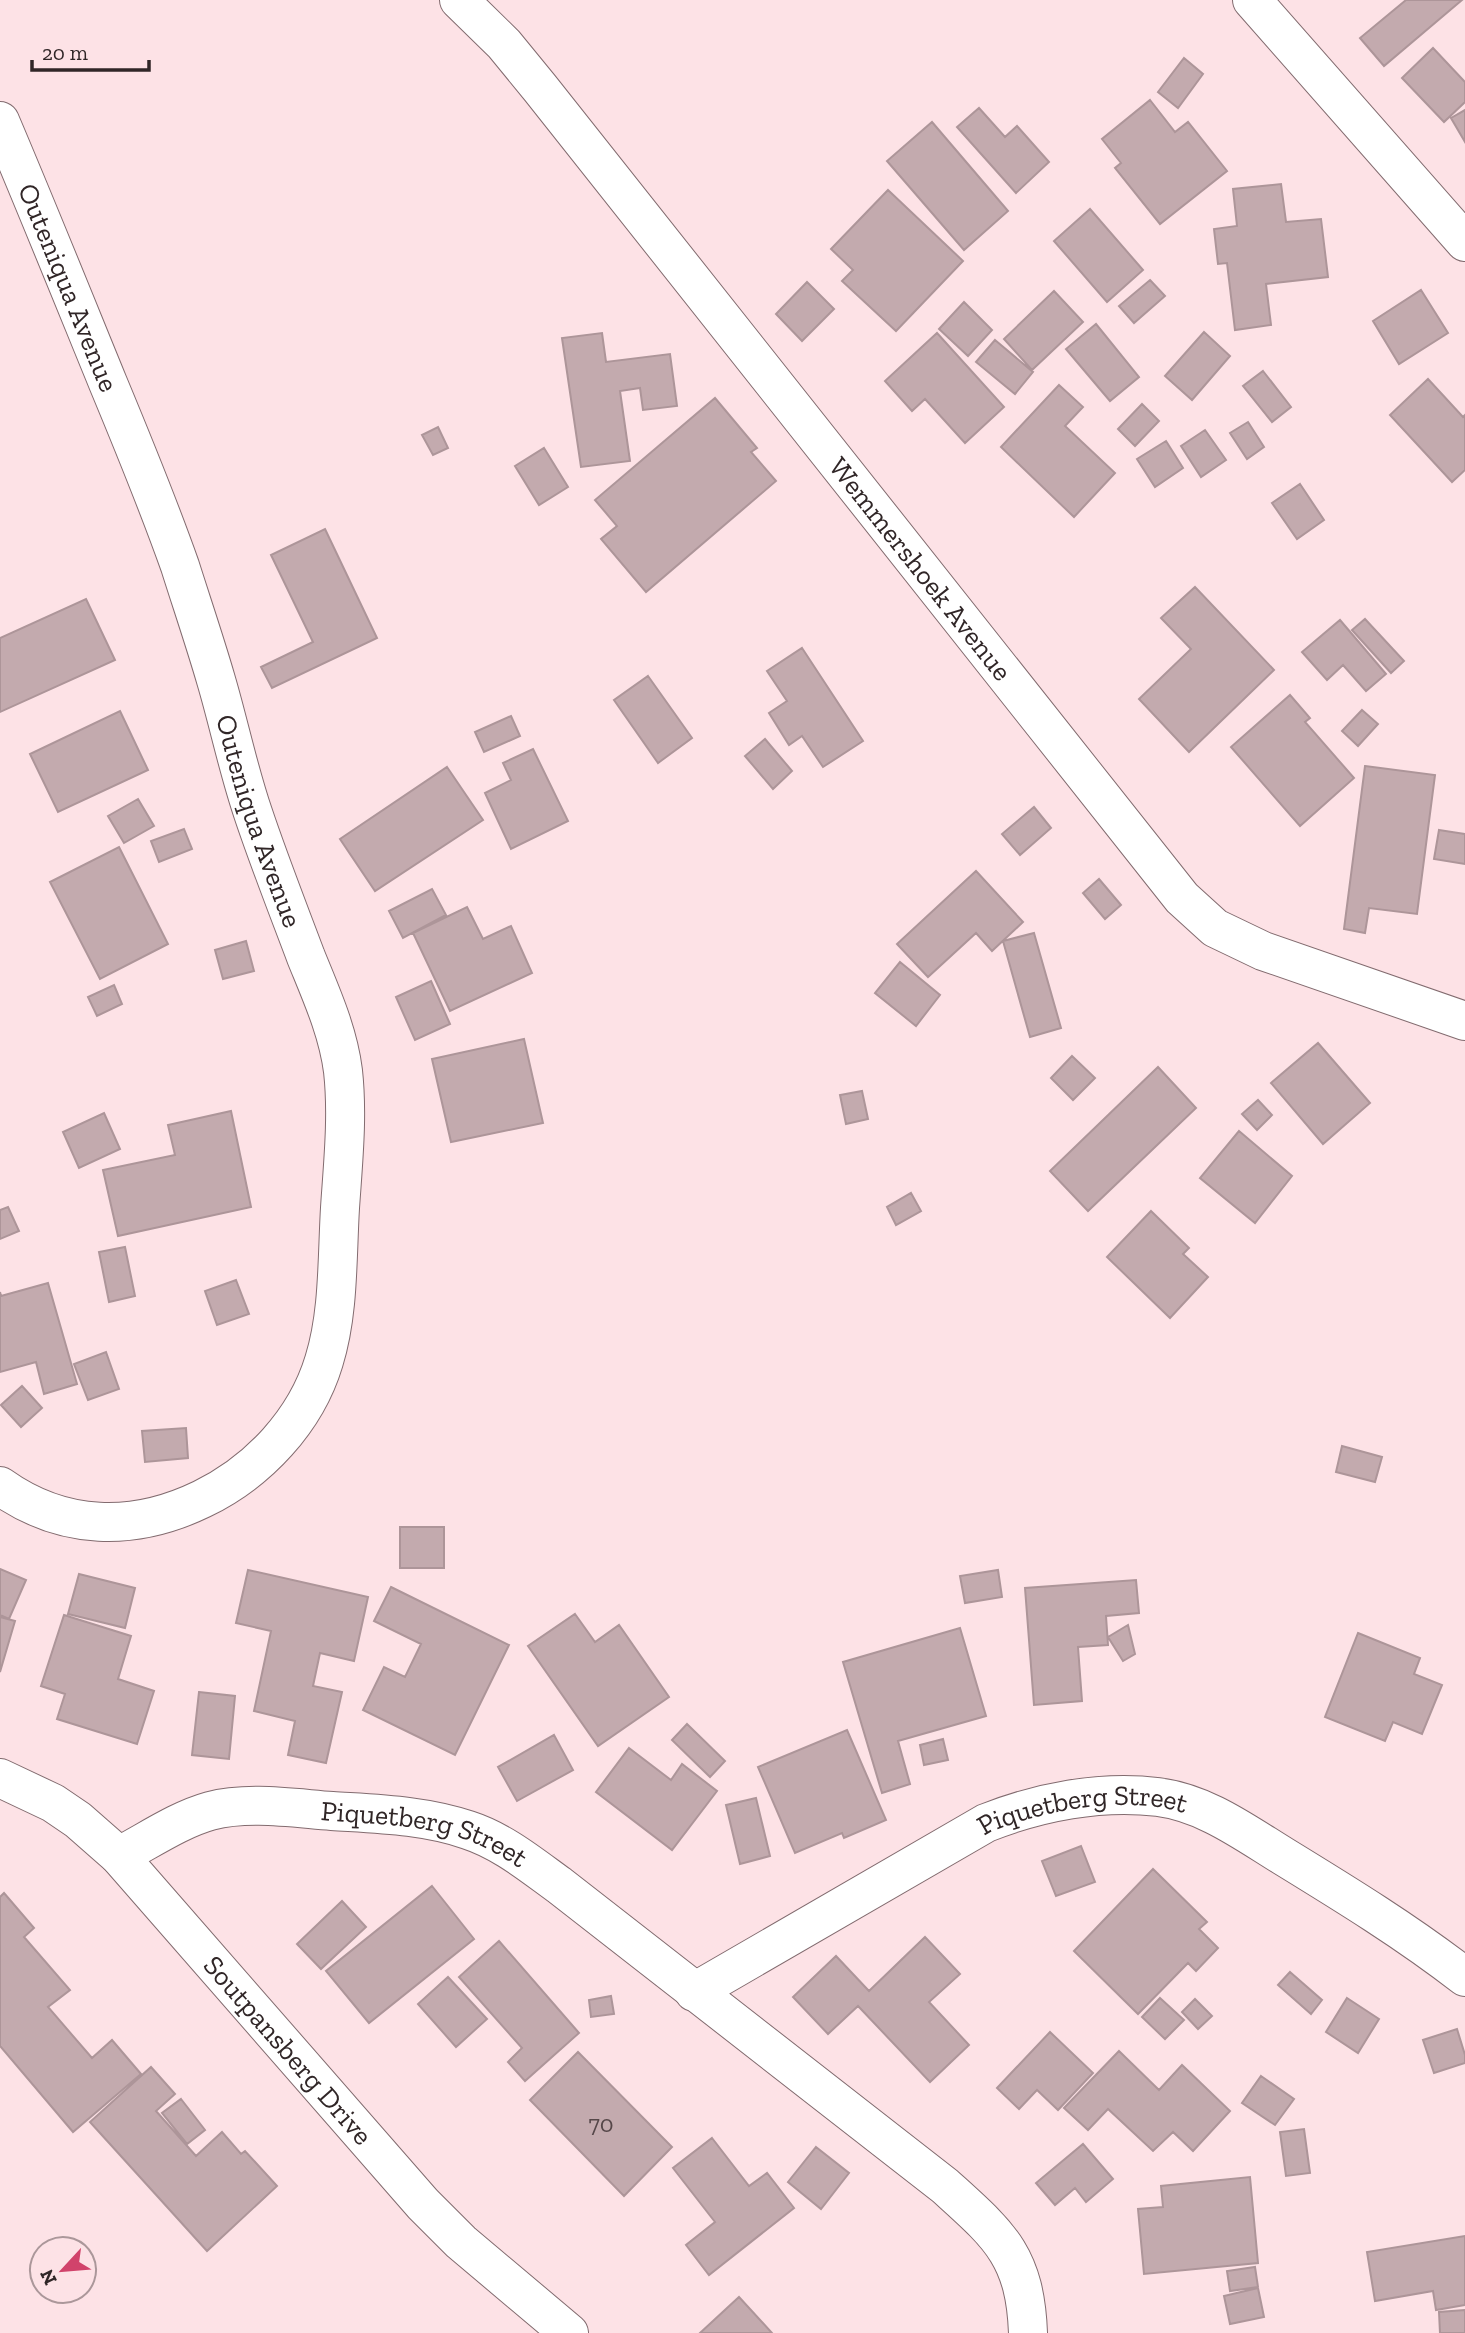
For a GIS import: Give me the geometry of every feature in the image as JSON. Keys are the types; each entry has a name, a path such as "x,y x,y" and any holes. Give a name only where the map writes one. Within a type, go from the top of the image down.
{"street":[{"name":"Wemmershoek Avenue","path":"459,0 504,44 540,88 1189,906 1215,928 1263,951 1465,1021"},
{"path":"1252,0 1465,242"},
{"name":"Outeniqua Avenue","path":"0,121 147,480 179,565 216,681 252,812 332,1022 343,1073 343,1157 336,1283 324,1362 296,1418 273,1448 240,1476 198,1501 154,1518 133,1522 72,1519 27,1502 0,1486"},
{"name":"Soutpansberg Drive","path":"0,1778 21,1786 70,1814 119,1856 423,2204 470,2250 569,2333"},
{"name":"Piquetberg Street","path":"694,1992 986,1823 1037,1805 1090,1797 1124,1796 1158,1797 1213,1814 1429,1949 1465,1977"},
{"name":"Piquetberg Street","path":"119,1856 195,1816 226,1809 291,1807 429,1820 469,1830 514,1852 945,2186 993,2230 1017,2271 1023,2289 1028,2333"}],"building":[{"path":"1406,0 1462,0 1384,66 1360,38"},
{"path":"1433,48 1465,82 1465,102 1444,122 1402,78"},
{"path":"1184,58 1203,74 1178,108 1158,92"},
{"path":"1150,100 1175,132 1188,122 1227,171 1160,224 1115,168 1121,163 1102,139"},
{"path":"979,108 1005,137 1017,126 1049,162 1016,193 957,127"},
{"path":"1465,110 1465,142 1451,118"},
{"path":"932,122 1008,211 964,250 887,161"},
{"path":"1281,184 1286,222 1321,219 1328,277 1266,284 1271,325 1235,330 1227,263 1218,264 1214,229 1237,226 1233,189"},
{"path":"888,190 963,261 896,331 842,281 853,270 831,249"},
{"path":"1090,209 1143,270 1107,302 1054,241"},
{"path":"1150,280 1165,296 1134,323 1119,306"},
{"path":"807,282 834,309 802,341 776,314"},
{"path":"1421,290 1448,333 1399,364 1373,321"},
{"path":"1054,291 1083,322 1032,370 1004,339"},
{"path":"964,302 992,330 968,356 939,329"},
{"path":"1096,324 1139,377 1110,401 1066,349"},
{"path":"1204,332 1230,356 1192,400 1165,376"},
{"path":"602,333 606,362 670,354 677,406 643,410 640,388 620,391 630,461 581,467 562,338"},
{"path":"937,333 1004,407 965,443 925,399 912,411 885,381"},
{"path":"995,340 1033,372 1015,394 976,362"},
{"path":"1263,371 1291,407 1272,422 1243,386"},
{"path":"1428,379 1463,417 1465,415 1465,470 1452,482 1390,415"},
{"path":"1059,385 1083,407 1065,426 1115,473 1074,517 1001,447"},
{"path":"715,398 757,448 751,452 776,481 646,592 601,539 617,526 595,500"},
{"path":"1142,404 1159,421 1135,446 1118,429"},
{"path":"1248,422 1264,447 1247,459 1230,433"},
{"path":"438,427 448,448 433,455 422,435"},
{"path":"1205,430 1226,460 1201,477 1181,446"},
{"path":"1166,441 1183,468 1155,487 1137,459"},
{"path":"544,448 568,487 539,505 515,466"},
{"path":"1300,484 1324,520 1297,539 1272,503"},
{"path":"325,529 377,638 272,688 261,667 313,642 271,555"},
{"path":"1195,587 1274,670 1189,752 1139,699 1191,649 1161,618"},
{"path":"86,599 115,660 0,712 0,638"},
{"path":"1365,619 1404,661 1391,673 1352,630"},
{"path":"1340,620 1386,674 1366,691 1343,665 1327,680 1302,652"},
{"path":"802,648 863,741 823,767 802,736 789,745 769,713 787,701 767,671"},
{"path":"648,676 692,738 658,763 614,700"},
{"path":"1290,695 1310,718 1305,722 1354,778 1300,826 1231,747"},
{"path":"1362,710 1378,724 1358,746 1342,731"},
{"path":"120,711 148,770 58,812 30,754"},
{"path":"511,716 520,736 484,752 475,732"},
{"path":"765,739 792,771 773,789 745,756"},
{"path":"533,749 568,821 511,849 485,793 511,780 503,763"},
{"path":"1365,766 1435,775 1417,914 1369,908 1365,933 1344,929"},
{"path":"447,767 483,820 375,891 340,839"},
{"path":"138,799 154,826 124,843 108,816"},
{"path":"1034,807 1051,828 1020,855 1002,834"},
{"path":"184,829 192,849 159,862 151,841"},
{"path":"1439,830 1465,834 1465,864 1434,859"},
{"path":"119,847 168,944 100,979 50,882"},
{"path":"976,871 1023,922 992,951 976,933 928,977 897,944"},
{"path":"1099,879 1121,905 1105,919 1083,893"},
{"path":"432,889 446,915 403,938 389,911"},
{"path":"467,907 483,939 511,926 532,973 450,1011 413,933"},
{"path":"1034,933 1061,1028 1030,1037 1003,941"},
{"path":"246,941 254,971 223,979 215,950"},
{"path":"900,962 940,995 916,1026 875,993"},
{"path":"431,981 450,1024 415,1040 396,997"},
{"path":"114,985 122,1004 97,1016 88,997"},
{"path":"524,1039 543,1123 451,1142 432,1059"},
{"path":"1318,1043 1370,1103 1323,1144 1271,1083"},
{"path":"1072,1056 1095,1078 1073,1100 1051,1078"},
{"path":"1158,1067 1196,1108 1088,1211 1050,1171"},
{"path":"862,1091 868,1119 846,1124 840,1095"},
{"path":"1258,1100 1272,1115 1257,1130 1242,1114"},
{"path":"231,1111 251,1207 118,1236 103,1170 175,1155 168,1125"},
{"path":"104,1113 120,1149 79,1168 63,1132"},
{"path":"1239,1131 1292,1176 1255,1223 1200,1178"},
{"path":"911,1193 921,1211 896,1225 887,1207"},
{"path":"8,1207 19,1231 0,1239 0,1210"},
{"path":"1151,1211 1189,1248 1183,1254 1208,1277 1170,1318 1107,1257"},
{"path":"125,1247 135,1296 109,1302 99,1252"},
{"path":"236,1280 249,1314 217,1325 205,1291"},
{"path":"48,1283 77,1384 44,1394 36,1362 0,1372 0,1292 1,1296"},
{"path":"106,1352 119,1389 88,1400 74,1364"},
{"path":"22,1386 42,1408 21,1427 1,1405"},
{"path":"186,1428 188,1458 145,1462 142,1431"},
{"path":"1342,1446 1382,1457 1375,1482 1336,1472"},
{"path":"400,1527 444,1527 444,1568 400,1568"},
{"path":"0,1569 26,1580 9,1619 0,1615"},
{"path":"248,1570 368,1597 354,1661 320,1653 313,1686 342,1692 326,1763 288,1755 295,1721 254,1711 271,1631 236,1623"},
{"path":"998,1570 1002,1597 965,1603 960,1576"},
{"path":"79,1574 135,1588 125,1628 68,1614"},
{"path":"1136,1580 1139,1613 1106,1616 1108,1645 1078,1647 1082,1701 1034,1705 1025,1588"},
{"path":"391,1587 509,1645 455,1755 363,1710 384,1667 405,1677 421,1644 374,1621"},
{"path":"575,1614 595,1642 619,1625 669,1697 598,1746 528,1646"},
{"path":"64,1615 131,1636 118,1679 154,1691 137,1744 57,1719 65,1694 41,1686"},
{"path":"0,1617 15,1621 0,1672"},
{"path":"1128,1625 1135,1654 1123,1661 1108,1637"},
{"path":"960,1628 986,1716 898,1741 910,1784 882,1793 843,1662"},
{"path":"1358,1633 1420,1658 1414,1674 1442,1685 1422,1734 1393,1722 1385,1741 1325,1717"},
{"path":"199,1692 235,1696 229,1759 192,1755"},
{"path":"687,1724 725,1761 710,1777 672,1740"},
{"path":"847,1730 886,1820 844,1838 842,1833 795,1853 758,1767"},
{"path":"554,1735 573,1770 517,1801 498,1767"},
{"path":"943,1739 948,1760 924,1765 920,1745"},
{"path":"629,1748 671,1780 682,1764 717,1791 672,1850 596,1792"},
{"path":"756,1798 770,1856 740,1864 726,1805"},
{"path":"1081,1846 1095,1882 1056,1896 1042,1861"},
{"path":"1153,1869 1207,1922 1199,1929 1218,1948 1196,1971 1188,1963 1138,2014 1074,1951"},
{"path":"432,1886 474,1939 369,2023 326,1971"},
{"path":"4,1893 34,1928 24,1937 70,1990 48,2007 92,2058 112,2040 141,2074 73,2132 0,2046 0,1897"},
{"path":"342,1901 366,1927 321,1969 297,1944"},
{"path":"925,1937 960,1974 929,2002 969,2045 930,2082 858,2006 828,2034 793,1997 836,1956 869,1991"},
{"path":"499,1941 579,2033 525,2081 508,2062 522,2048 459,1977"},
{"path":"1290,1972 1322,2000 1311,2014 1278,1985"},
{"path":"448,1977 487,2019 456,2047 418,2004"},
{"path":"611,1996 614,2014 591,2017 589,2000"},
{"path":"1160,1998 1184,2020 1165,2039 1142,2017"},
{"path":"1347,1998 1379,2019 1358,2053 1326,2032"},
{"path":"1195,1999 1212,2016 1198,2029 1182,2012"},
{"path":"1457,2029 1465,2063 1434,2073 1423,2040"},
{"path":"1050,2032 1093,2073 1058,2110 1037,2090 1019,2109 997,2088"},
{"path":"1119,2051 1159,2090 1182,2065 1230,2111 1193,2151 1173,2132 1153,2151 1108,2109 1088,2130 1064,2108"},
{"path":"578,2052 672,2147 624,2196 530,2100"},
{"path":"151,2067 175,2094 156,2111 196,2156 222,2132 241,2154 245,2151 277,2186 207,2251 90,2122"},
{"path":"1261,2076 1294,2099 1275,2125 1242,2103"},
{"path":"181,2099 205,2130 187,2144 162,2113"},
{"path":"1304,2129 1310,2173 1286,2176 1280,2132"},
{"path":"712,2138 749,2186 767,2173 794,2208 709,2275 686,2245 715,2222 673,2168"},
{"path":"1083,2144 1113,2179 1086,2202 1075,2188 1055,2205 1036,2183"},
{"path":"816,2147 849,2173 821,2209 788,2182"},
{"path":"1250,2177 1258,2263 1144,2274 1138,2209 1163,2207 1161,2186"},
{"path":"1465,2236 1465,2305 1436,2310 1433,2291 1375,2301 1367,2252"},
{"path":"1255,2267 1258,2287 1230,2291 1227,2271"},
{"path":"1258,2288 1264,2317 1230,2324 1224,2296"},
{"path":"739,2297 772,2333 700,2333"},
{"path":"1465,2310 1465,2333 1440,2333 1439,2312"}]}
